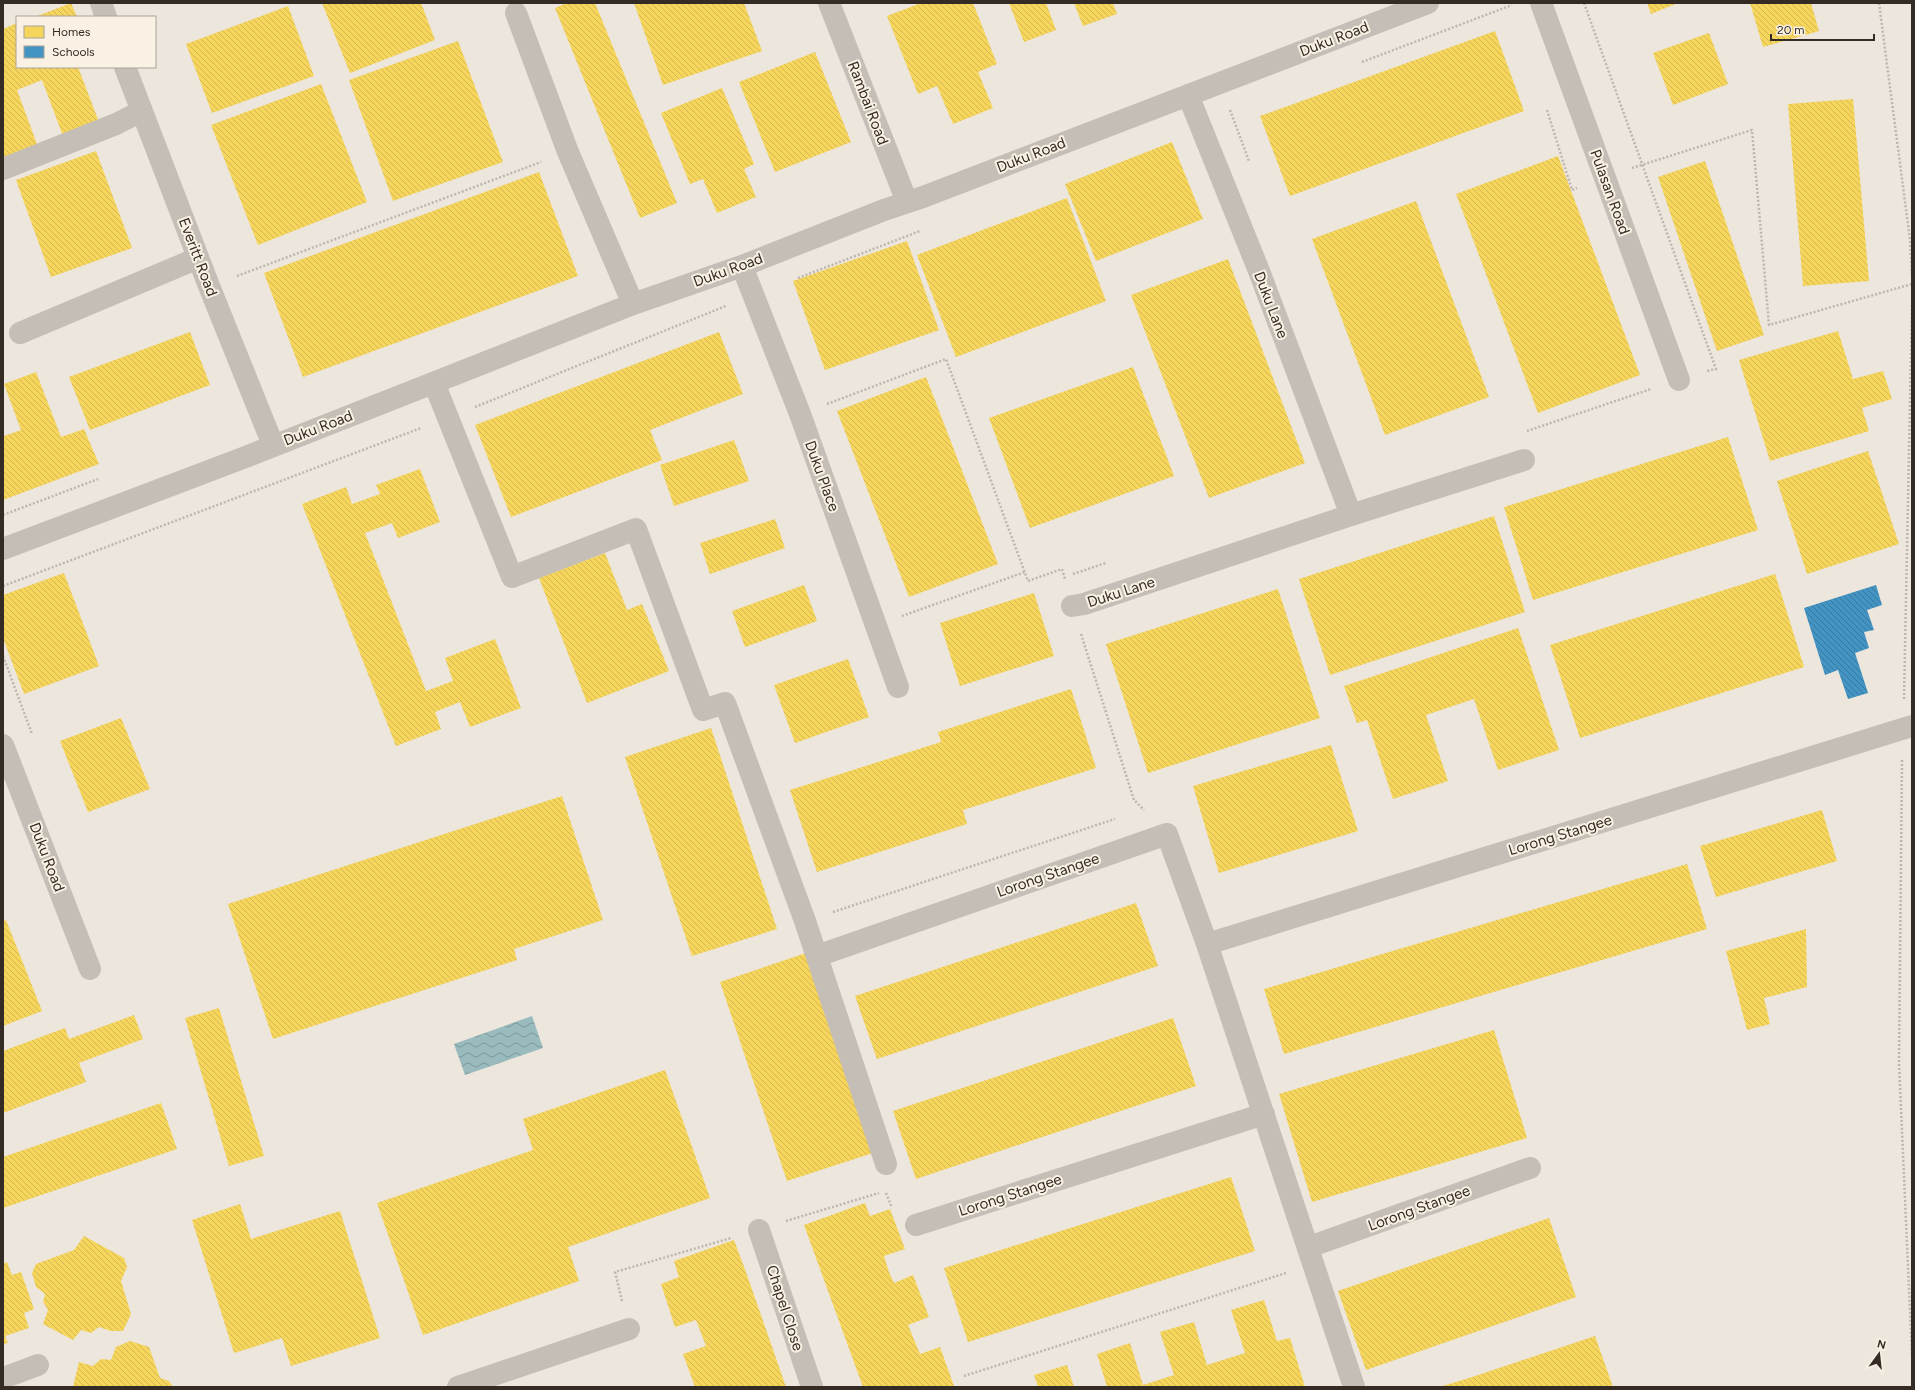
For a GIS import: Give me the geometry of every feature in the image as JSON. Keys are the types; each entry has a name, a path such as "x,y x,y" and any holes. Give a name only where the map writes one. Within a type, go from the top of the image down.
{"street":[{"path":"100,3 106,16"},
{"name":"Rambai Road","path":"828,3 907,202"},
{"name":"Duku Road","path":"3,549 633,304 742,266 884,210 1188,96 1428,3"},
{"name":"Pulasan Road","path":"1541,3 1679,380"},
{"path":"516,13 568,152 633,304"},
{"name":"Everitt Road","path":"125,68 198,258 273,445"},
{"name":"Duku Lane","path":"1188,96 1259,271 1352,515"},
{"path":"3,169 116,124 142,111"},
{"path":"20,333 198,258"},
{"name":"Duku Place","path":"742,266 800,414 898,687"},
{"path":"434,382 512,577 636,529 703,710 725,703 817,956 886,1164"},
{"name":"Duku Lane","path":"1072,606 1084,604 1352,515 1524,460"},
{"name":"Lorong Stangee","path":"1207,944 1907,728"},
{"name":"Duku Road","path":"3,745 90,969"},
{"path":"1167,834 1207,944 1354,1387"},
{"name":"Lorong Stangee","path":"817,956 1167,834"},
{"name":"Lorong Stangee","path":"916,1225 1264,1114"},
{"name":"Lorong Stangee","path":"1311,1256 1530,1168"},
{"name":"Chapel Close","path":"759,1230 812,1387"},
{"path":"458,1387 628,1329"},
{"path":"3,1378 38,1365"}],"path":[{"path":"1513,3 1516,12"},
{"path":"1524,460 1518,434 1716,368 1584,3"},
{"path":"1879,3 1910,240 1912,277"},
{"path":"1546,108 1572,190 1604,176 1643,166 1752,130 1769,325 1912,284"},
{"path":"209,286 568,152"},
{"path":"1912,302 1907,728 1899,1063 1912,1357"},
{"path":"800,414 946,359 1028,581 1062,568 1072,606 1134,800 1167,834"},
{"path":"876,626 1025,572"},
{"path":"628,1329 615,1272 886,1191 900,1229 916,1225"},
{"path":"964,1376 1311,1256"}],"water":[{"path":"532,1016 543,1048 465,1075 454,1044"}],"building: Homes":[{"path":"71,3 77,16 38,16"},
{"path":"322,3 421,3 435,40 350,73"},
{"path":"567,3 595,3 677,203 640,218 555,8"},
{"path":"634,3 744,3 762,51 663,85"},
{"path":"921,3 973,3 997,64 978,72 993,108 953,124 937,86 918,94 887,16"},
{"path":"1009,3 1046,3 1056,30 1024,42"},
{"path":"1074,3 1113,3 1117,14 1083,26"},
{"path":"1647,3 1678,3 1651,14"},
{"path":"1750,3 1811,3 1819,31 1763,47"},
{"path":"288,6 314,76 212,113 186,44"},
{"path":"16,23 16,68 78,68 99,122 63,136 42,80 17,90 38,147 3,161 3,29"},
{"path":"1495,31 1524,111 1290,196 1260,116"},
{"path":"1709,33 1728,84 1673,105 1653,53"},
{"path":"458,41 503,162 393,201 349,80"},
{"path":"815,52 851,142 775,172 739,82"},
{"path":"321,84 367,202 258,245 211,125"},
{"path":"722,88 754,164 744,169 756,197 717,213 703,179 690,184 661,113"},
{"path":"1853,99 1869,281 1803,286 1788,104"},
{"path":"1172,142 1203,219 1096,261 1065,184"},
{"path":"96,151 132,248 51,277 16,180"},
{"path":"1558,156 1640,375 1538,413 1456,194"},
{"path":"1705,161 1764,335 1717,351 1658,177"},
{"path":"539,172 578,276 303,377 264,273"},
{"path":"1067,198 1106,301 956,357 917,255"},
{"path":"1416,201 1489,397 1385,435 1312,239"},
{"path":"907,241 939,330 825,370 793,281"},
{"path":"1228,259 1305,463 1209,498 1131,295"},
{"path":"1838,331 1853,379 1883,371 1892,399 1862,408 1869,431 1770,461 1739,360"},
{"path":"190,332 210,385 90,430 69,377"},
{"path":"719,332 743,394 650,430 662,460 511,517 475,425"},
{"path":"1133,367 1174,476 1030,528 989,418"},
{"path":"36,372 61,437 84,429 99,464 3,500 3,433 4,436 21,430 4,384"},
{"path":"926,377 998,564 909,597 837,411"},
{"path":"1728,437 1758,530 1533,600 1504,507"},
{"path":"734,440 749,481 674,506 660,465"},
{"path":"1868,451 1899,544 1807,574 1777,481"},
{"path":"420,469 440,522 398,538 392,523 365,533 426,691 453,681 445,658 495,639 521,708 470,727 460,702 435,712 441,729 396,746 302,504 346,487 352,504 380,494 376,485"},
{"path":"1494,516 1525,612 1330,675 1299,579"},
{"path":"775,519 785,548 710,574 700,543"},
{"path":"605,553 627,610 642,604 669,671 587,703 539,578"},
{"path":"64,573 99,666 24,694 3,638 3,595"},
{"path":"1775,574 1804,667 1580,738 1550,645"},
{"path":"804,585 817,621 745,647 732,611"},
{"path":"1278,589 1320,718 1148,773 1106,644"},
{"path":"1034,593 1054,656 960,686 940,623"},
{"path":"1518,628 1559,750 1498,770 1474,699 1426,715 1448,781 1393,799 1367,720 1357,723 1344,686"},
{"path":"848,659 869,717 795,743 774,685"},
{"path":"1071,689 1096,768 963,810 967,824 817,872 790,790 941,742 938,732"},
{"path":"121,718 150,789 88,812 60,741"},
{"path":"711,728 777,929 692,956 625,757"},
{"path":"1331,745 1358,831 1219,873 1193,786"},
{"path":"562,796 603,920 514,949 517,960 273,1039 228,904"},
{"path":"1822,810 1837,861 1716,897 1700,846"},
{"path":"1687,864 1707,929 1284,1054 1264,989"},
{"path":"1136,903 1158,966 877,1059 855,996"},
{"path":"6,920 42,1011 3,1026 3,921"},
{"path":"1806,929 1807,987 1764,998 1770,1024 1747,1030 1726,951"},
{"path":"806,953 873,1153 787,1181 720,982"},
{"path":"219,1008 264,1156 229,1166 185,1018"},
{"path":"134,1015 143,1039 79,1063 86,1082 3,1113 3,1051 65,1028 69,1039"},
{"path":"1173,1018 1196,1086 916,1179 893,1111"},
{"path":"1494,1030 1527,1138 1312,1202 1279,1094"},
{"path":"665,1070 710,1198 568,1247 579,1281 423,1335 377,1203 533,1150 523,1119"},
{"path":"161,1103 177,1149 3,1208 3,1157"},
{"path":"1231,1177 1255,1251 968,1342 944,1268"},
{"path":"865,1203 870,1216 890,1209 905,1249 884,1256 889,1272 894,1283 913,1275 929,1317 908,1325 920,1354 940,1347 954,1386 863,1387 804,1225"},
{"path":"240,1204 251,1239 340,1211 380,1338 291,1366 282,1338 234,1353 192,1220"},
{"path":"1549,1218 1576,1297 1366,1370 1338,1291"},
{"path":"84,1236 124,1258 127,1267 121,1281 131,1314 123,1331 111,1331 99,1327 91,1333 81,1330 73,1340 43,1324 48,1310 43,1302 45,1294 36,1287 32,1273 36,1264 74,1250"},
{"path":"734,1240 786,1387 695,1387 683,1354 706,1346 696,1320 675,1327 661,1284 679,1277 674,1261"},
{"path":"7,1262 12,1275 21,1272 34,1309 24,1313 29,1328 5,1336 8,1343 3,1344 3,1264"},
{"path":"1264,1300 1277,1341 1290,1338 1305,1387 1107,1387 1097,1354 1130,1343 1143,1385 1174,1375 1160,1332 1194,1322 1207,1365 1245,1353 1231,1310"},
{"path":"1595,1336 1613,1387 1439,1387 1466,1379"},
{"path":"130,1341 149,1347 160,1378 169,1381 173,1387 73,1387 79,1362 93,1366 101,1359 111,1360 116,1347"},
{"path":"1067,1365 1074,1387 1038,1387 1034,1375"}],"building: Schools":[{"path":"1876,585 1882,605 1867,610 1874,630 1864,632 1869,648 1855,653 1868,693 1848,699 1838,670 1825,675 1804,608"}]}
